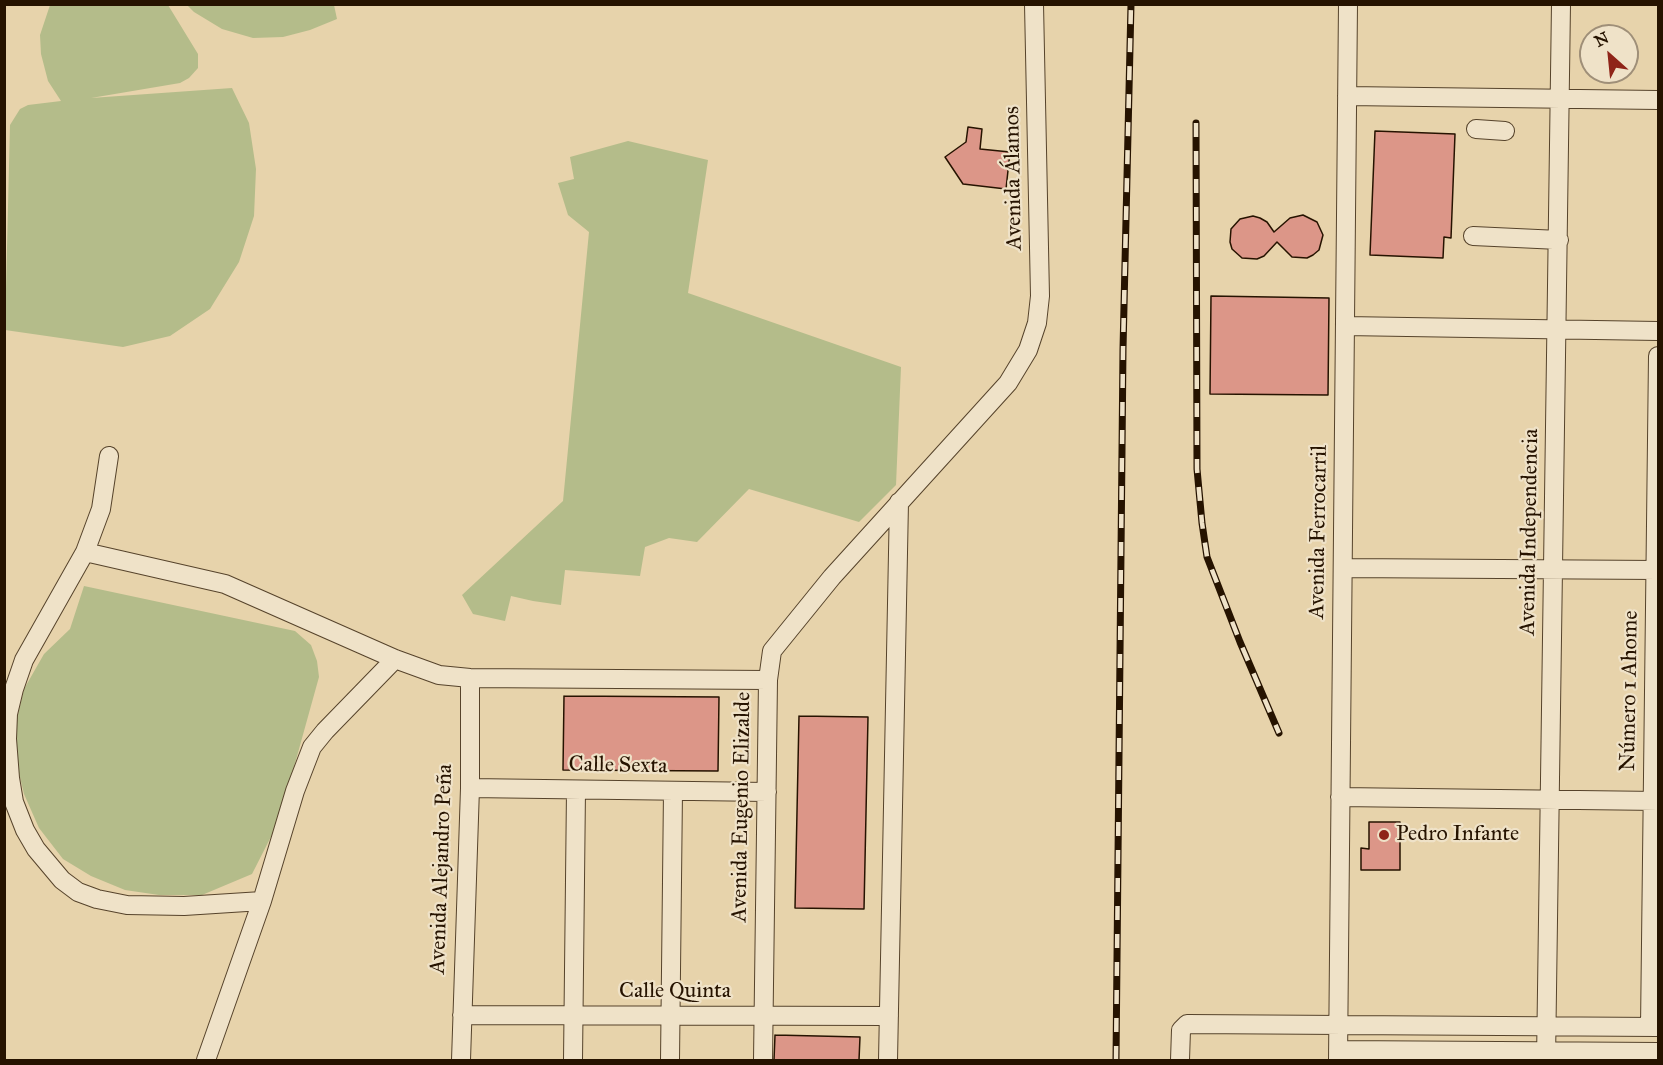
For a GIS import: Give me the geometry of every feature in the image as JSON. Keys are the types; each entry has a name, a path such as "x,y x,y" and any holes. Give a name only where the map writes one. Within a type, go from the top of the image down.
{"street":[{"name":"Avenida Álamos","path":"899,502 1008,383 1028,350 1037,323 1040,296 1034,4"},
{"name":"Avenida Ferrocarril","path":"1338,1055 1348,4"},
{"name":"Avenida Independencia","path":"1546,1056 1561,4"},
{"path":"1347,96 1659,100"},
{"path":"1476,129 1505,130"},
{"path":"1473,236 1559,240"},
{"path":"1345,326 1659,331"},
{"name":"Número 1 Ahome","path":"1654,1027 1659,356"},
{"path":"110,456 101,509 85,552 24,660 14,689 8,714 7,739 14,802 25,830 36,849 62,880 78,892 97,899 127,905 167,906 262,901"},
{"path":"888,1060 899,502"},
{"name":"Avenida Eugenio Elizalde","path":"763,1060 768,680 772,651 832,577 899,502"},
{"path":"85,552 225,584 395,659 439,675 470,678 768,680"},
{"path":"1343,568 1657,570"},
{"path":"206,1060 262,901 295,791 312,747 395,659"},
{"name":"Avenida Alejandro Peña","path":"461,1060 470,788 470,678"},
{"name":"Calle Sexta","path":"470,788 767,792"},
{"path":"573,1060 576,790"},
{"path":"670,1060 674,791"},
{"path":"1340,797 1655,801"},
{"name":"Calle Quinta","path":"462,1015 889,1016"},
{"path":"1180,1060 1181,1030 1185,1024 1654,1027"},
{"path":"1338,1055 1653,1055"}],"green space":[{"path":"50,5 168,5 198,54 198,68 189,78 180,83 91,98 232,88 249,123 256,169 254,216 239,262 210,309 170,336 123,347 5,330 10,125 20,109 28,105 61,101 48,81 41,54 40,35"},
{"path":"187,5 334,5 337,19 310,30 283,37 253,38 222,29 194,12"},
{"path":"628,141 708,160 688,293 901,367 896,485 859,522 749,489 697,542 669,538 645,547 640,576 565,570 561,605 511,596 505,621 473,614 462,595 563,501 589,232 568,215 558,183 574,179 570,157"},
{"path":"84,586 295,631 311,645 317,661 319,677 279,821 252,874 202,895 159,895 125,890 91,876 63,859 39,828 24,794 16,761 15,727 24,689 44,654 70,629"}],"building":[{"path":"968,127 982,129 980,149 1010,152 1006,189 963,184 945,157 966,142"},
{"path":"1375,131 1455,134 1451,238 1444,237 1443,258 1370,255"},
{"path":"1303,215 1317,222 1323,235 1319,250 1307,258 1292,257 1277,242 1264,256 1257,259 1242,258 1232,249 1231,229 1240,219 1253,216 1260,218 1267,222 1274,232 1290,218"},
{"path":"1211,296 1329,298 1328,395 1210,394"},
{"path":"564,696 719,697 718,771 563,770"},
{"path":"799,716 868,717 864,909 795,908"},
{"name":"Pedro Infante","path":"1369,822 1400,822 1400,870 1361,870 1361,848 1369,849"},
{"path":"775,1035 860,1037 859,1060 774,1060"}],"railway":[{"path":"1116,1060 1123,349 1131,4"},
{"path":"1196,123 1197,469 1202,523 1207,557 1279,733"}],"place":[{"name":"Pedro Infante","path":"1384,835"}]}
